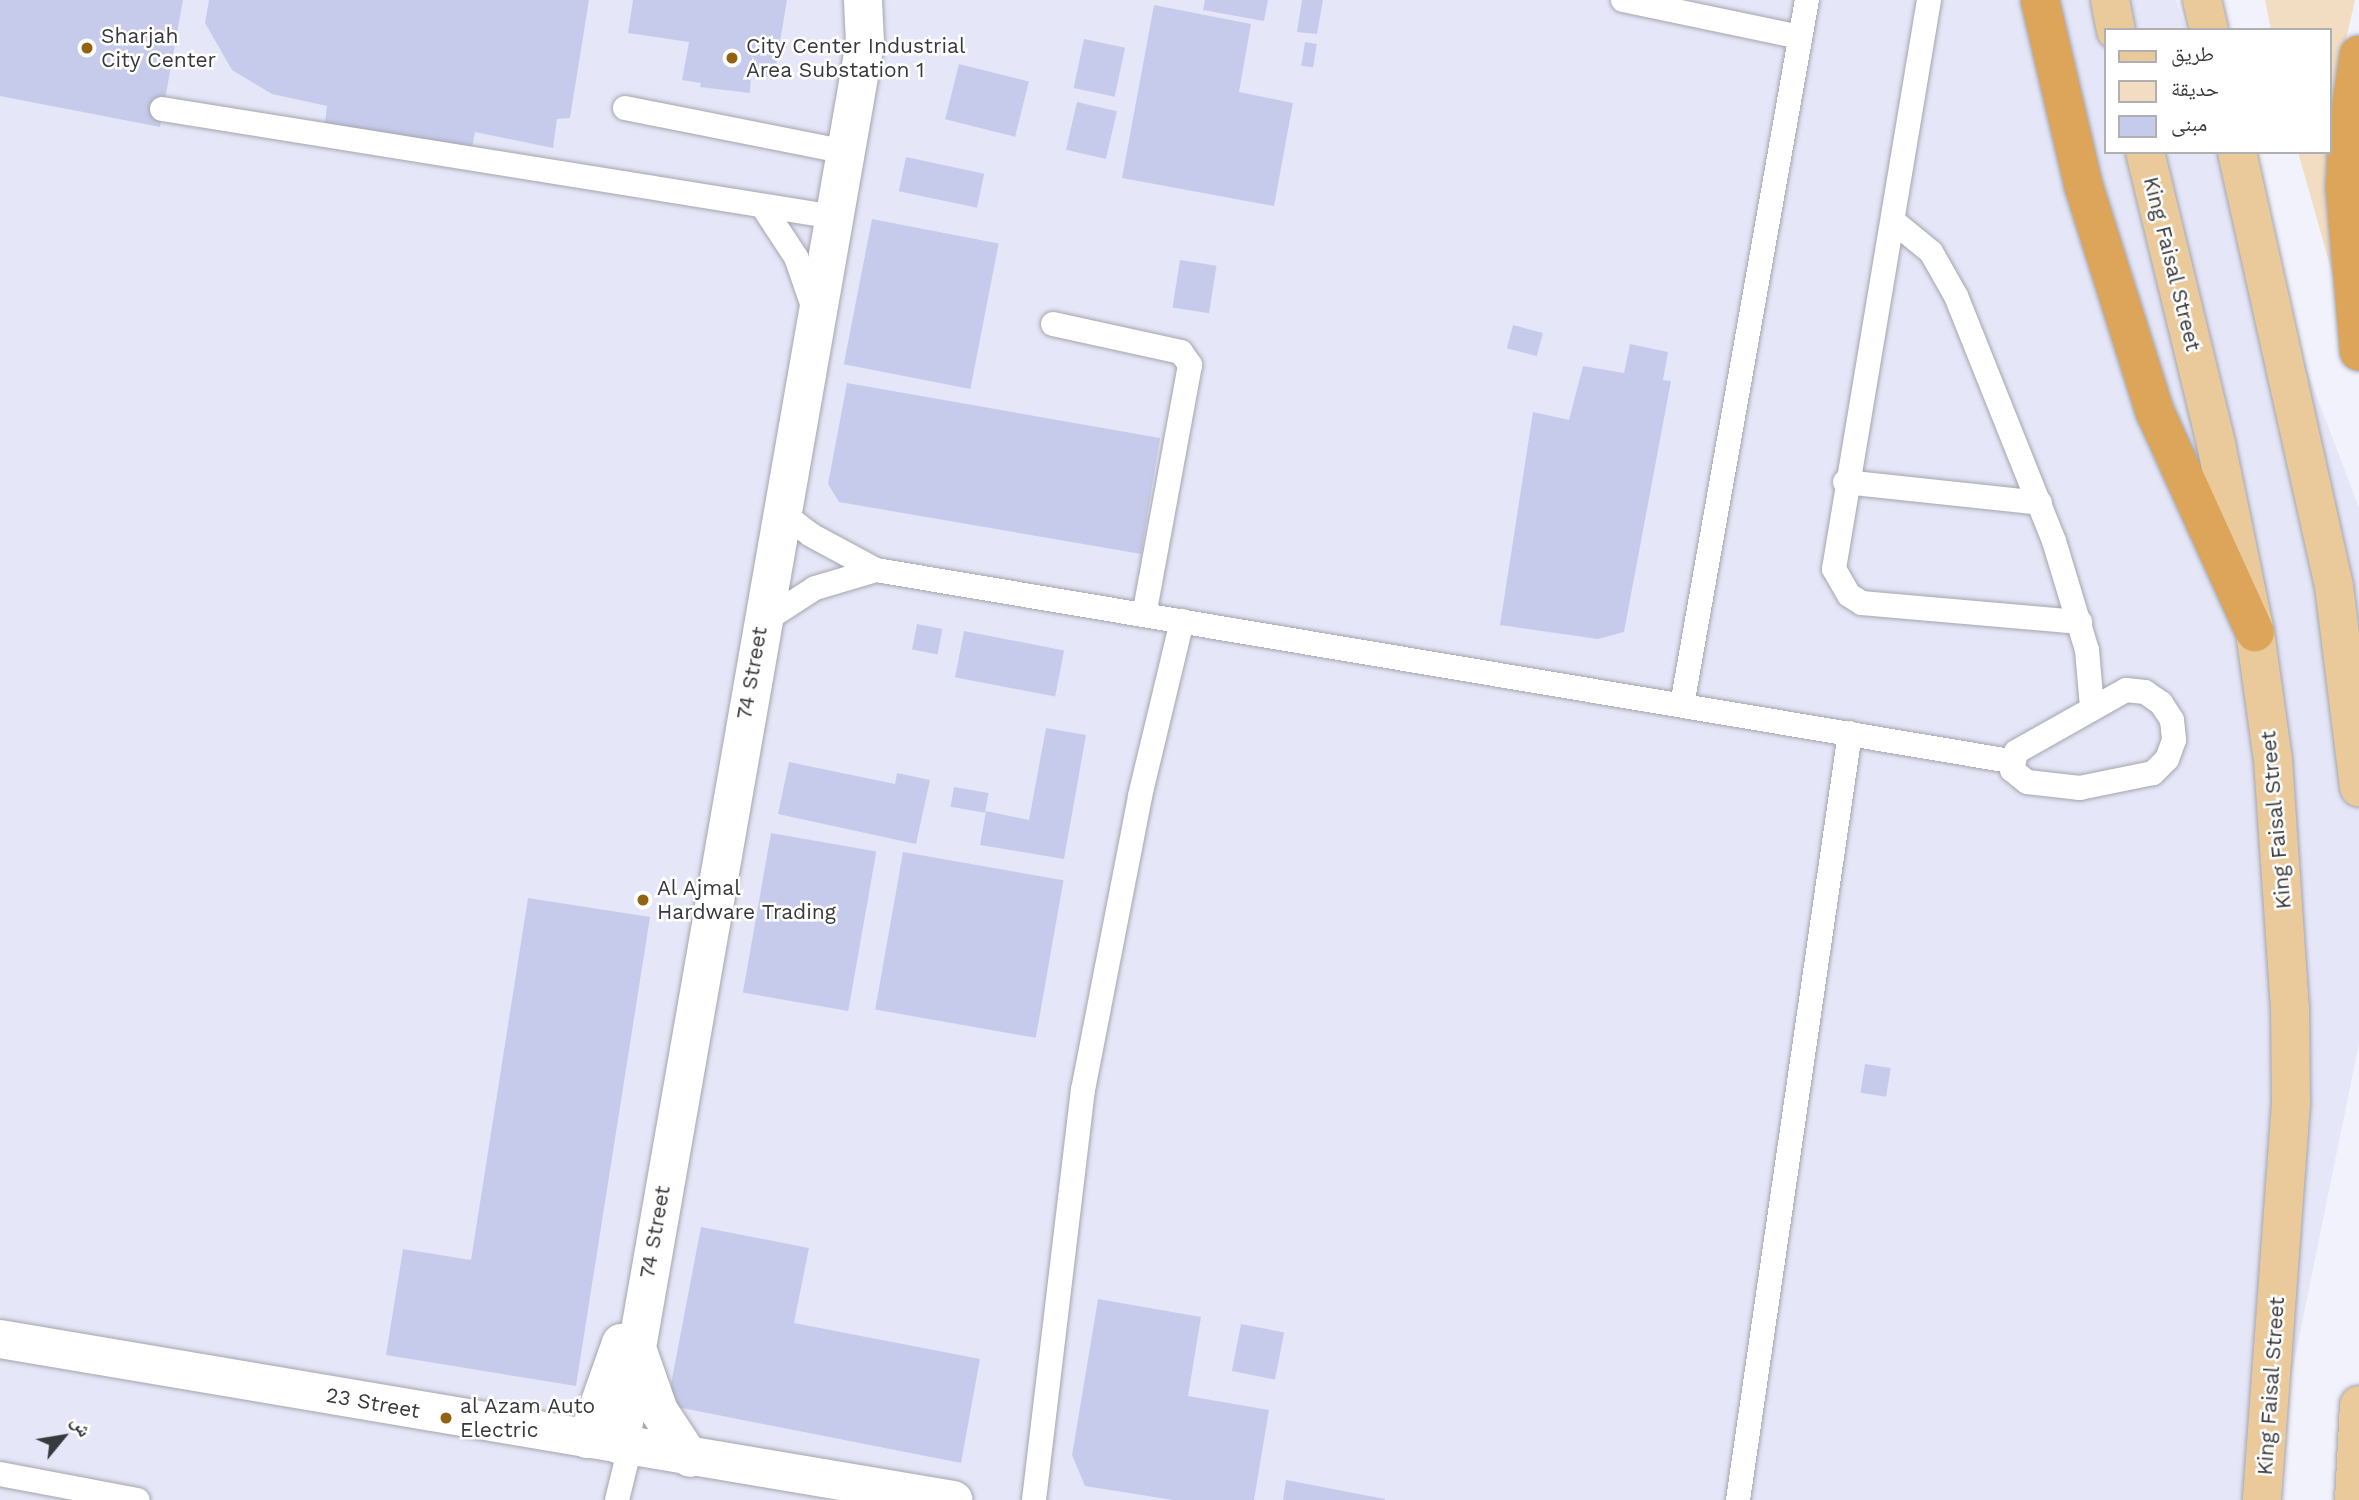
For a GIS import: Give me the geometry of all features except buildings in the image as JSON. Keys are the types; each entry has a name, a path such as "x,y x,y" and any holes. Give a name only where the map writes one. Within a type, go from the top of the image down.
{"highway":[{"path":"2040,0 2083,184 2155,412 2255,632"},
{"path":"2359,55 2348,129 2345,187 2359,351"}],"main road":[{"path":"2110,0 2116,28"},
{"path":"2202,0 2209,28"},
{"name":"King Faisal Street","path":"2145,154 2216,444 2255,632 2273,760 2290,1007 2291,1102 2262,1500"},
{"path":"2237,154 2334,586 2359,787"},
{"path":"2354,1500 2359,1405"}],"street":[{"name":"74 Street","path":"613,1444 629,1351 642,1304 816,313 847,152 865,43 863,0"},
{"name":"74 Street","path":"865,43 885,0"},
{"name":"23 Street","path":"0,1339 690,1458 953,1500"},
{"path":"535,1430 575,1402 629,1351 659,1410 690,1458"}],"lane":[{"path":"1623,0 1800,37"},
{"path":"1682,705 1807,0"},
{"path":"1929,0 1893,221 1845,482 1834,569 1849,596 1877,606 2080,622"},
{"path":"625,108 847,152"},
{"path":"162,109 835,217"},
{"path":"763,207 796,257 816,313"},
{"path":"1893,221 1922,244 1945,273 2039,503 2080,622 2092,707"},
{"path":"1053,324 1181,352 1190,365 1144,615"},
{"path":"1845,482 2039,503"},
{"path":"782,513 811,535 876,570 2010,761"},
{"path":"761,623 815,589 876,570"},
{"path":"1034,1500 1083,1090 1137,808 1182,621"},
{"path":"2126,690 2145,692 2161,704 2173,730 2167,759 2153,773 2080,788 2027,782 2012,770 2010,761 2016,752 2060,730 2092,707 2126,690"},
{"path":"1738,1500 1850,733"},
{"path":"613,1444 617,1500"},
{"path":"0,1474 138,1500"}],"shaded area":[{"path":"0,0 2176,0 2185,28 2104,28 2104,154 2225,154 2359,508 2359,1043 2266,1500 0,1500"}],"green space":[{"path":"2265,0 2355,0 2345,44 2337,290 2299,154 2331,154 2331,28 2271,28"}],"place":[{"name":"Sharjah City Center","path":"87,48"},
{"name":"City Center Industrial Area Substation 1","path":"732,58"},
{"name":"Al Ajmal Hardware Trading","path":"643,900"},
{"name":"al Azam Auto Electric","path":"446,1418"}]}
